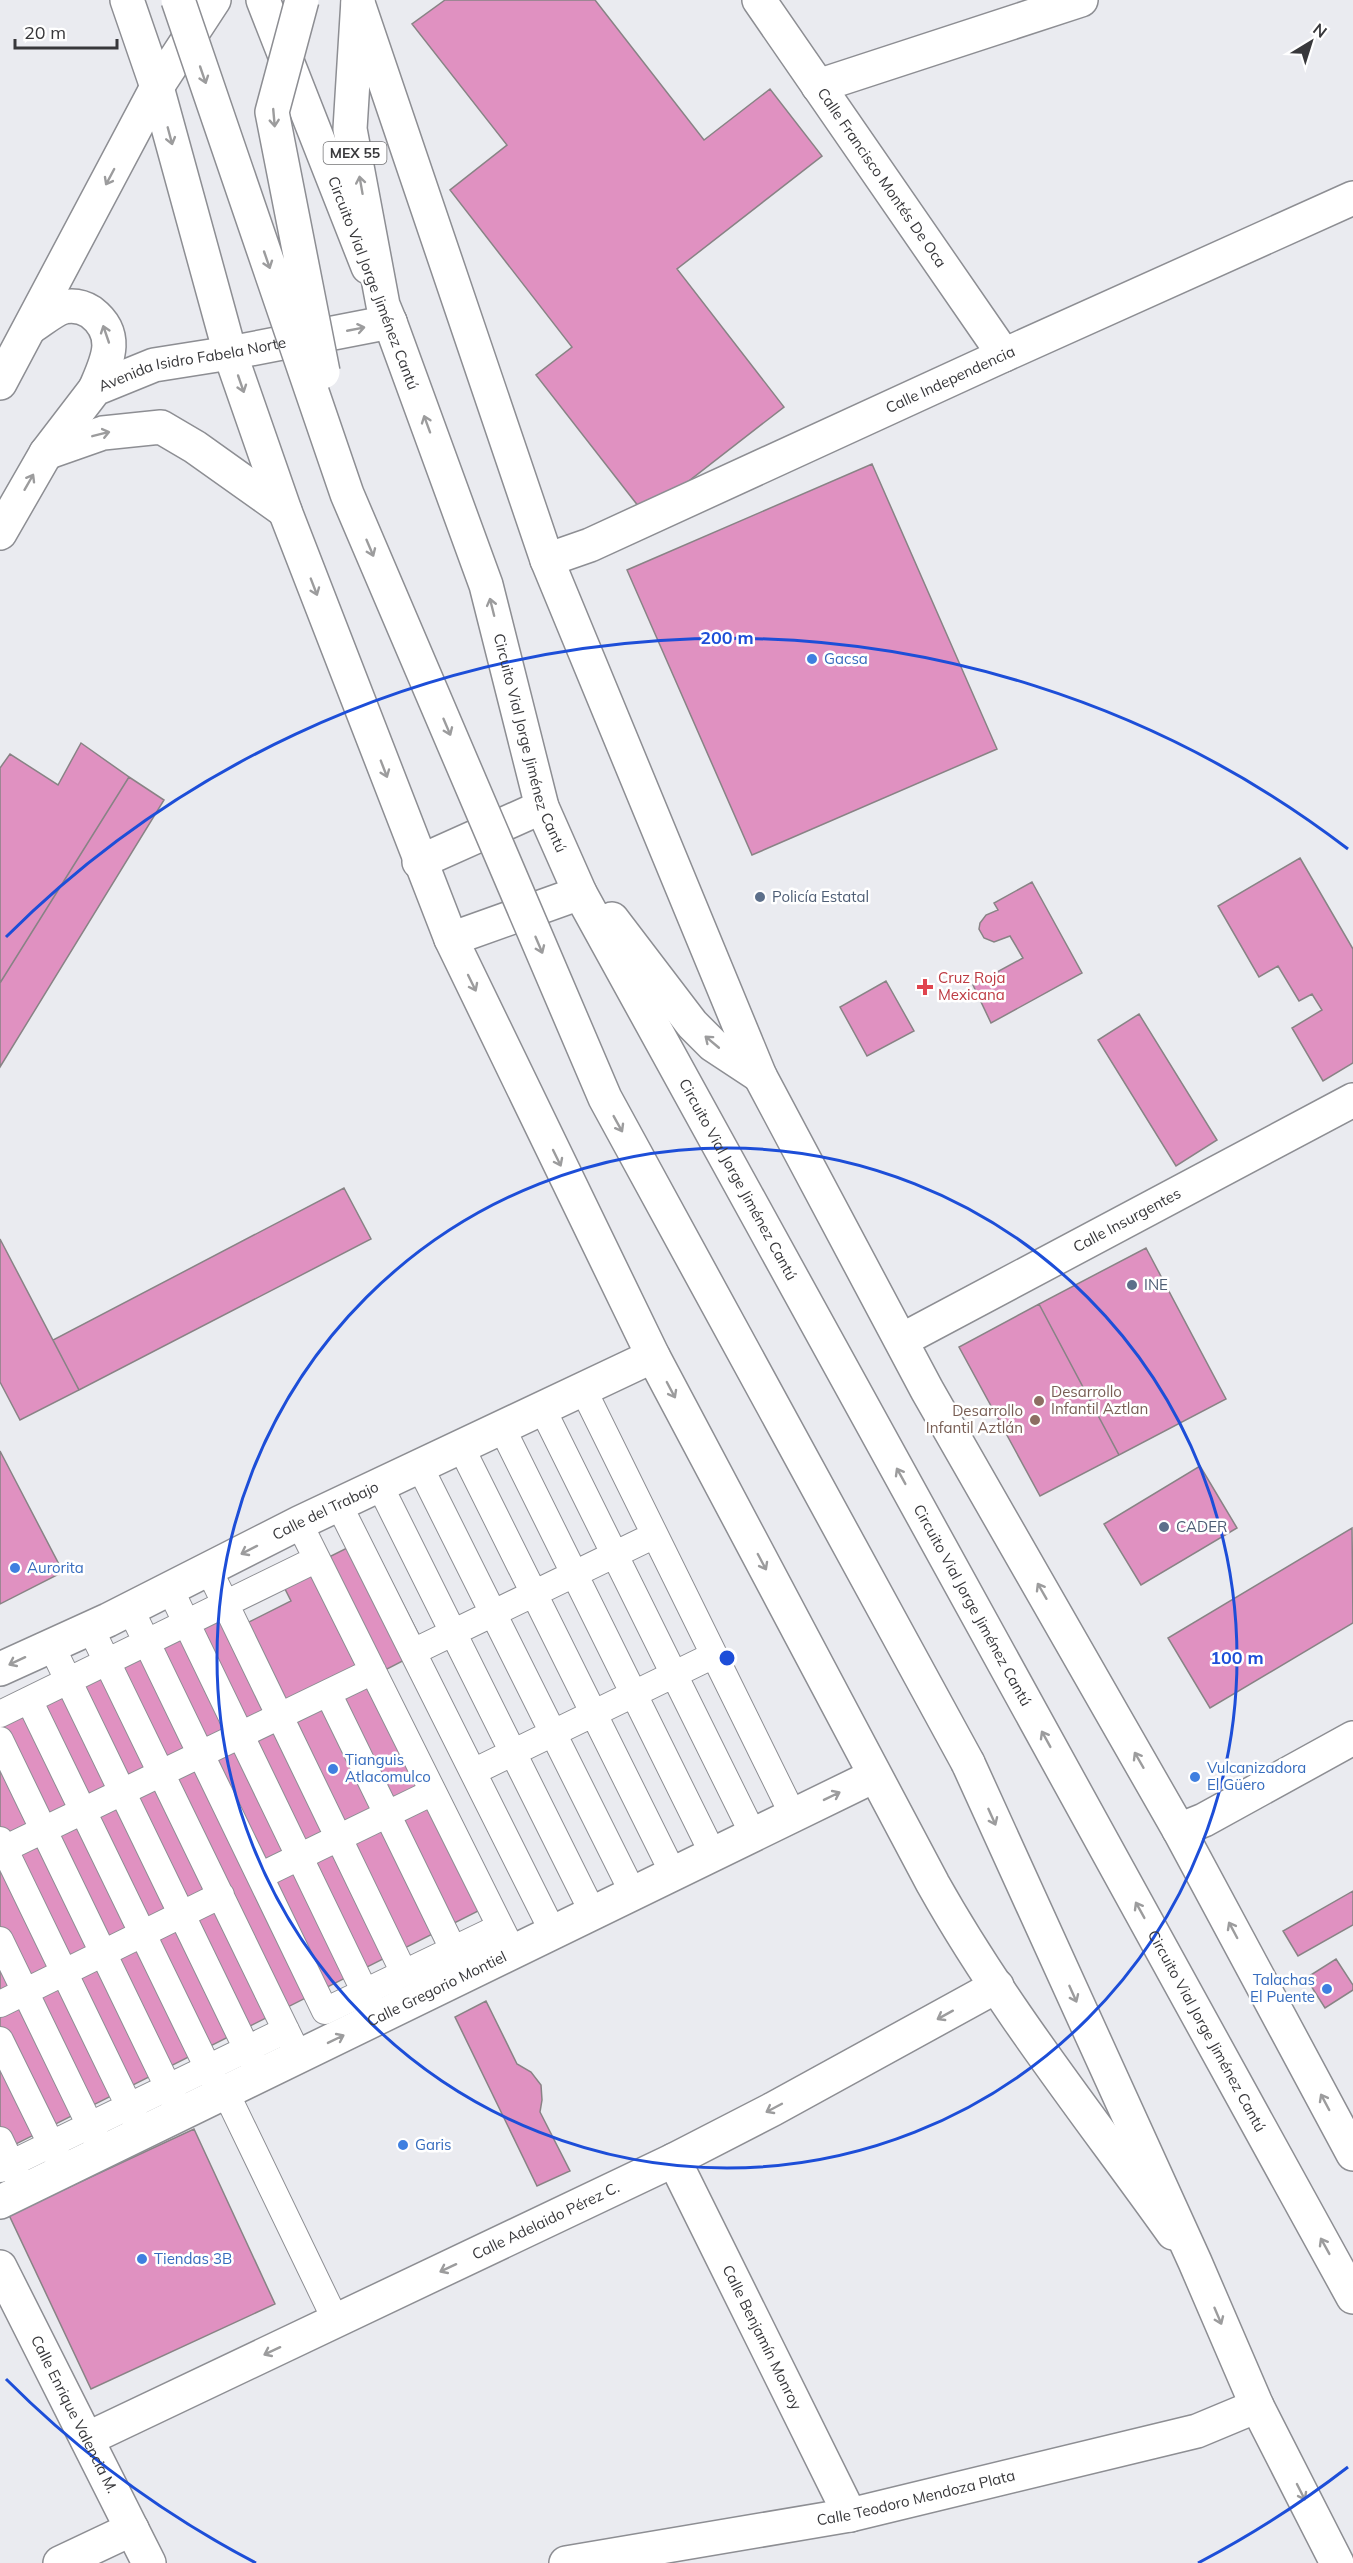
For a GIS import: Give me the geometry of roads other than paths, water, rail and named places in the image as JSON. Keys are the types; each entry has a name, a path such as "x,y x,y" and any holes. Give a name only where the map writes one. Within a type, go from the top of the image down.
{"main road":[{"path":"127,0 157,87 230,354 285,511 419,862 441,910 451,939 653,1356 874,1776 958,1929 996,1986 1195,2262"},
{"path":"178,0 348,494 604,1098 968,1763 1195,2262 1257,2406 1337,2563"},
{"path":"0,383 157,87 214,0"},
{"name":"Circuito Vial Jorge Jiménez Cantú","path":"263,0 386,313 486,585 542,807 580,893 1353,2297"},
{"path":"302,0 272,112 348,494"},
{"name":"Calle Francisco Montés De Oca","path":"759,0 1004,355"},
{"path":"818,86 1081,0"},
{"path":"358,1 547,560 760,1076 927,1390 1179,1830 1353,2154"},
{"name":"MEX 55","path":"358,1 350,129 386,313"},
{"name":"Calle Independencia","path":"547,560 590,545 1353,198"},
{"path":"31,327 62,307 75,306 86,309 99,318 109,339 109,356 95,389"},
{"name":"Avenida Isidro Fabela Norte","path":"0,533 46,453 95,389 154,365 230,354 386,313"},
{"path":"46,453 103,433 161,427 195,447 285,511"},
{"path":"419,862 542,807"},
{"path":"451,939 580,893 616,921 692,1024 713,1045 760,1076"},
{"name":"Calle Insurgentes","path":"902,1340 1353,1100"},
{"name":"Calle del Trabajo","path":"0,1669 653,1356"},
{"path":"1179,1830 1204,1820 1353,1738"},
{"name":"Calle Gregorio Montiel","path":"9,2181 175,2101 218,2085 253,2063 506,1939 553,1932 874,1776"},
{"name":"Calle Adelaido Pérez C.","path":"87,2439 674,2160 773,2109 996,1986"},
{"name":"Calle Benjamín Monroy","path":"674,2160 850,2515"},
{"name":"Calle Enrique Valencia M.","path":"0,2267 149,2563"},
{"name":"Calle Teodoro Mendoza Plata","path":"566,2563 850,2515 1197,2431 1257,2406"},
{"path":"60,2563 132,2529"}],"street":[{"path":"583,1389 794,1815"},
{"path":"542,1408 753,1834"},
{"path":"502,1428 713,1854"},
{"path":"461,1447 673,1874"},
{"path":"420,1467 633,1893"},
{"path":"380,1486 593,1913"},
{"path":"339,1505 553,1932"},
{"path":"130,1608 326,2011 371,2005 404,1973 453,1949 506,1939 299,1524"},
{"path":"413,1652 655,1535"},
{"path":"0,1714 317,1559"},
{"path":"209,1570 404,1973"},
{"path":"170,1589 371,2005"},
{"path":"90,1627 293,2044"},
{"path":"51,1645 253,2063"},
{"path":"473,1772 714,1654"},
{"path":"136,2120 1,1847 44,1830 373,1671"},
{"path":"328,1693 453,1949"},
{"path":"29,1700 142,1934 336,2321"},
{"path":"0,1740 175,2101"},
{"path":"260,1876 433,1792"},
{"path":"0,2004 221,1895"},
{"path":"0,1940 96,2139"},
{"path":"0,2040 57,2158"},
{"path":"0,2140 9,2181"}],"place":[{"name":"Gacsa","path":"812,659"},
{"name":"Policía Estatal","path":"760,897"},
{"name":"Cruz Roja Mexicana","path":"925,987"},
{"name":"INE","path":"1132,1285"},
{"name":"Desarrollo Infantil Aztlan","path":"1039,1401"},
{"name":"Desarrollo Infantil Aztlán","path":"1035,1420"},
{"name":"CADER","path":"1164,1527"},
{"name":"Aurorita","path":"15,1568"},
{"name":"Tianguis Atlacomulco","path":"333,1769"},
{"name":"Vulcanizadora El Güero","path":"1195,1777"},
{"name":"Talachas El Puente","path":"1327,1989"},
{"name":"Garis","path":"403,2145"},
{"name":"Tiendas 3B","path":"142,2259"}]}
